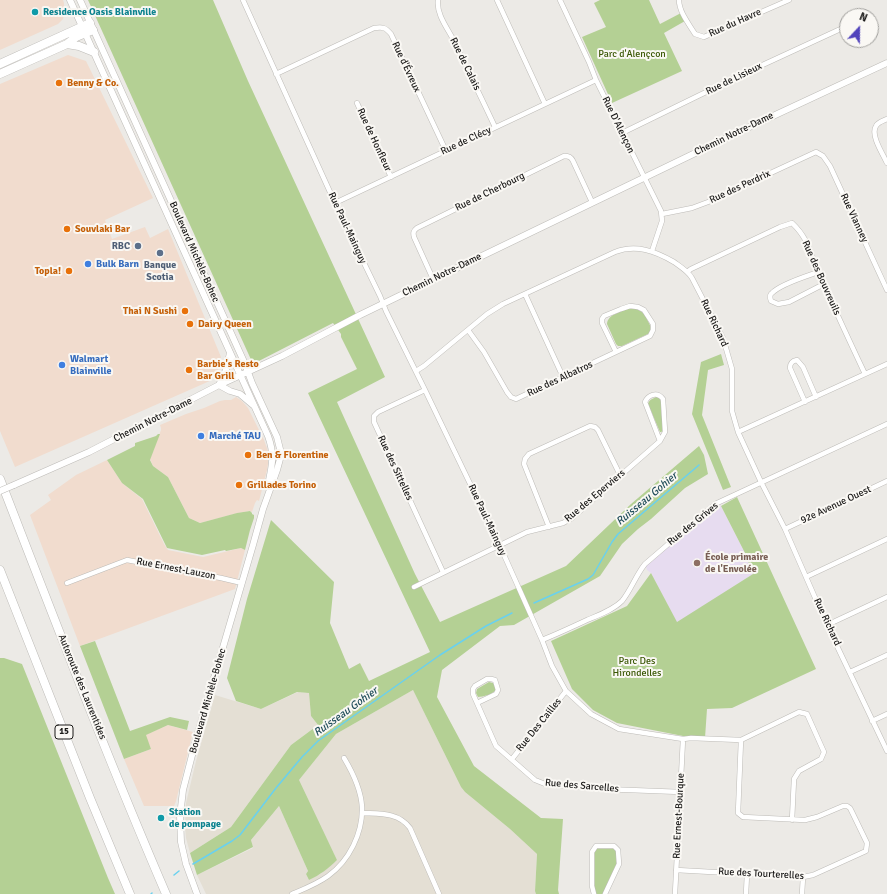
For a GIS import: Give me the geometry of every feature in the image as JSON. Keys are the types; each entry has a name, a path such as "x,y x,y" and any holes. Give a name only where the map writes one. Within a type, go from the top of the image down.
{"highway":[{"path":"0,74 67,44 88,28"},
{"path":"0,64 88,28"},
{"path":"67,44 79,46 94,52"},
{"name":"Autoroute des Laurentides","path":"0,479 134,820 166,894"},
{"name":"15","path":"0,570 87,792 130,894"}],"street":[{"name":"Boulevard Michèle-Bohec","path":"70,0 88,28 248,372 275,434 280,449 279,465 263,508"},
{"name":"Boulevard Michèle-Bohec","path":"80,0 94,52 268,436 273,459 263,508 192,756 181,804 180,828 182,848 187,869 197,894"},
{"name":"Rue Paul-Mainguy","path":"243,0 335,203 500,546 552,666 566,691 591,714 619,729 683,739 740,740 799,712 807,714 824,752 821,759 799,771 794,779 792,820"},
{"name":"Rue de Calais","path":"438,0 437,5 440,16 495,127"},
{"path":"497,0 545,104"},
{"name":"Rue D'Alençon","path":"560,0 590,62 596,80 662,214"},
{"name":"Rue du Havre","path":"679,0 684,16 695,34 704,37 788,0"},
{"name":"Rue d'Évreux","path":"276,74 374,28 383,27 391,34 446,151"},
{"name":"Rue de Lisieux","path":"622,133 839,30"},
{"name":"Chemin Notre-Dame","path":"0,491 89,452 219,385 282,356 433,279 756,123 887,63"},
{"name":"Rue de Clécy","path":"335,203 596,80"},
{"name":"Rue de Honfleur","path":"357,103 391,177"},
{"path":"887,119 875,127 874,137 887,162"},
{"name":"Rue des Perdrix","path":"662,214 692,208 708,202 816,152"},
{"name":"Rue Vianney","path":"816,152 823,156 830,166 887,290"},
{"name":"Rue de Cherbourg","path":"433,279 414,237 414,230 564,156 568,156 573,161 592,202"},
{"path":"652,251 661,223 662,214"},
{"name":"Rue des Bouvreuils","path":"687,272 690,269 773,231 792,224 800,231 807,243 818,272 865,374"},
{"name":"Rue Richard","path":"416,372 487,314 503,304 618,251 635,248 652,251 670,260 687,272 694,282 723,338 732,369 732,411 738,432 785,529 887,751"},
{"path":"818,272 781,286 771,293 771,301 778,304 789,302 824,284"},
{"path":"524,294 563,377"},
{"name":"Rue des Albatros","path":"468,330 484,352 511,397 516,399 563,377 650,336 653,330 653,324 644,310 638,307 630,306 621,308 604,316 602,323 616,352"},
{"path":"230,353 226,370 219,385 240,394 254,406"},
{"path":"805,402 790,368 790,364 793,361 797,360 803,367 816,397"},
{"path":"738,432 887,364"},
{"name":"Rue des Sittelles","path":"425,390 378,412 374,416 374,422 443,572"},
{"path":"655,395 661,396 663,399 665,432 660,441 645,402 648,398 655,395"},
{"name":"Rue des Grives","path":"542,640 603,613 615,606 622,600 639,571 645,564 715,504 887,424"},
{"path":"549,527 524,464 525,459 529,454 590,426 595,427 598,430 620,475"},
{"name":"Rue des Eperviers","path":"414,587 527,532 563,523 572,518 660,441"},
{"name":"92e Avenue Ouest","path":"785,529 887,481"},
{"path":"806,577 887,539"},
{"name":"Rue Ernest-Lauzon","path":"67,583 127,560 242,583"},
{"path":"828,625 887,597"},
{"path":"850,672 887,655"},
{"name":"Rue des Sarcelles","path":"477,703 496,694 498,690 495,680 487,679 475,686 473,689 473,694 496,746 535,780 545,784 603,789 681,792"},
{"name":"Rue Des Cailles","path":"512,759 566,691"},
{"path":"872,720 887,714"},
{"name":"Rue Ernest-Bourque","path":"675,894 683,739"},
{"name":"Rue des Tourterelles","path":"676,870 803,877 813,875 866,850 867,843 850,808 847,806 843,806 817,817 805,820 743,818 738,813 740,740"},
{"path":"292,894 328,876 345,860 356,840 362,814 361,803 357,786 344,758"},
{"path":"362,814 393,816 401,819 410,828 439,894"},
{"path":"594,894 592,886 592,852 596,846 614,846 618,850 619,864 605,894"},
{"path":"746,894 747,874"},
{"path":"802,894 803,877"}],"shaded area":[{"path":"0,0 63,0 63,19 58,24 0,50"},
{"path":"68,55 86,61 153,198 105,220 112,239 145,227 150,238 168,229 221,357 218,371 212,380 15,467 0,431 0,84"},
{"path":"236,397 248,408 268,451 267,470 259,501 257,500 255,503 252,512 238,513 200,523 189,518 168,477 153,466 150,459 161,430 160,425 220,401 231,400"},
{"path":"107,460 122,483 142,499 168,550 203,557 241,548 245,550 235,589 80,646 30,515 51,500 48,495 76,475"},
{"name":"École primaire de l'Envolée","path":"715,504 721,506 745,553 753,574 677,623 645,564"},
{"path":"413,690 461,787 537,854 536,894 206,894 197,875 253,848 251,840 279,806 308,871 306,874 309,880 320,874 337,860 298,781 336,734"},
{"path":"298,692 309,693 311,716 318,725 291,745 231,827 190,853 185,827 186,803 196,761 215,695 261,709"},
{"path":"168,725 193,732 176,801 174,806 144,806 124,759 151,749 145,735"}],"green space":[{"path":"88,0 213,0 248,81 385,377 337,402 415,574 440,622 566,566 631,504 699,446 704,455 708,474 685,488 622,544 600,576 514,625 500,626 442,670 437,697 474,766 541,818 563,819 558,890 559,894 536,894 537,854 461,787 413,690 336,734 299,780 337,860 331,866 321,874 309,880 306,874 308,871 279,806 251,840 253,847 197,875 190,853 231,827 291,745 318,725 311,716 309,693 297,692 261,709 236,701 227,678 247,599 271,520 334,582 330,623 349,669 360,663 369,681 430,652 308,393 357,369 341,337 341,334 333,323 253,364"},
{"name":"Parc d'Alençcon","path":"600,0 649,0 660,24 681,13 685,21 664,33 682,71 612,103 582,37 606,27 594,3"},
{"path":"629,308 641,311 643,313 651,327 650,332 622,346 618,346 607,324 612,316"},
{"path":"721,354 724,365 708,370 702,415 731,487 723,490 692,414 701,362"},
{"path":"656,397 660,398 661,401 663,431 661,432 648,404"},
{"path":"160,434 150,460 153,466 168,477 189,518 200,523 250,511 254,515 245,550 241,548 202,555 167,548 143,499 122,483 107,460 135,446 135,443"},
{"name":"Parc Des Hirondelles","path":"737,497 816,669 732,708 707,709 705,738 683,736 617,723 593,710 572,689 551,641 627,606 651,573 677,622 753,574 745,553 721,506"},
{"path":"95,641 130,731 170,717 189,721 187,730 168,725 146,735 151,749 124,759 80,646"},
{"path":"0,658 22,664 115,894 0,894"},
{"path":"489,682 493,683 496,688 495,691 488,695 478,697 476,693 477,689"},
{"path":"596,846 614,846 618,850 619,864 605,894 594,894 592,852"}],"waterway":[{"name":"Ruisseau Gohier","path":"534,603 588,579 593,575 618,534 699,465"},
{"name":"Ruisseau Gohier","path":"193,864 240,835 276,788 302,757 318,741 440,655 486,626 512,613"},
{"name":"Ruisseau Gohier","path":"174,875 179,871"}],"place":[{"name":"Residence Oasis Blainville","path":"35,12"},
{"name":"Benny & Co.","path":"59,83"},
{"name":"Souvlaki Bar","path":"67,229"},
{"name":"RBC","path":"138,246"},
{"name":"Banque Scotia","path":"160,253"},
{"name":"Bulk Barn","path":"88,264"},
{"name":"Topla!","path":"69,271"},
{"name":"Thai N Sushi","path":"185,311"},
{"name":"Dairy Queen","path":"190,324"},
{"name":"Walmart Blainville","path":"62,365"},
{"name":"Barbie's Resto Bar Grill","path":"189,370"},
{"name":"Marché TAU","path":"201,436"},
{"name":"Ben & Florentine","path":"248,455"},
{"name":"Grillades Torino","path":"239,485"},
{"name":"École primaire de l'Envolée","path":"697,563"},
{"name":"Station de pompage","path":"161,818"}]}
